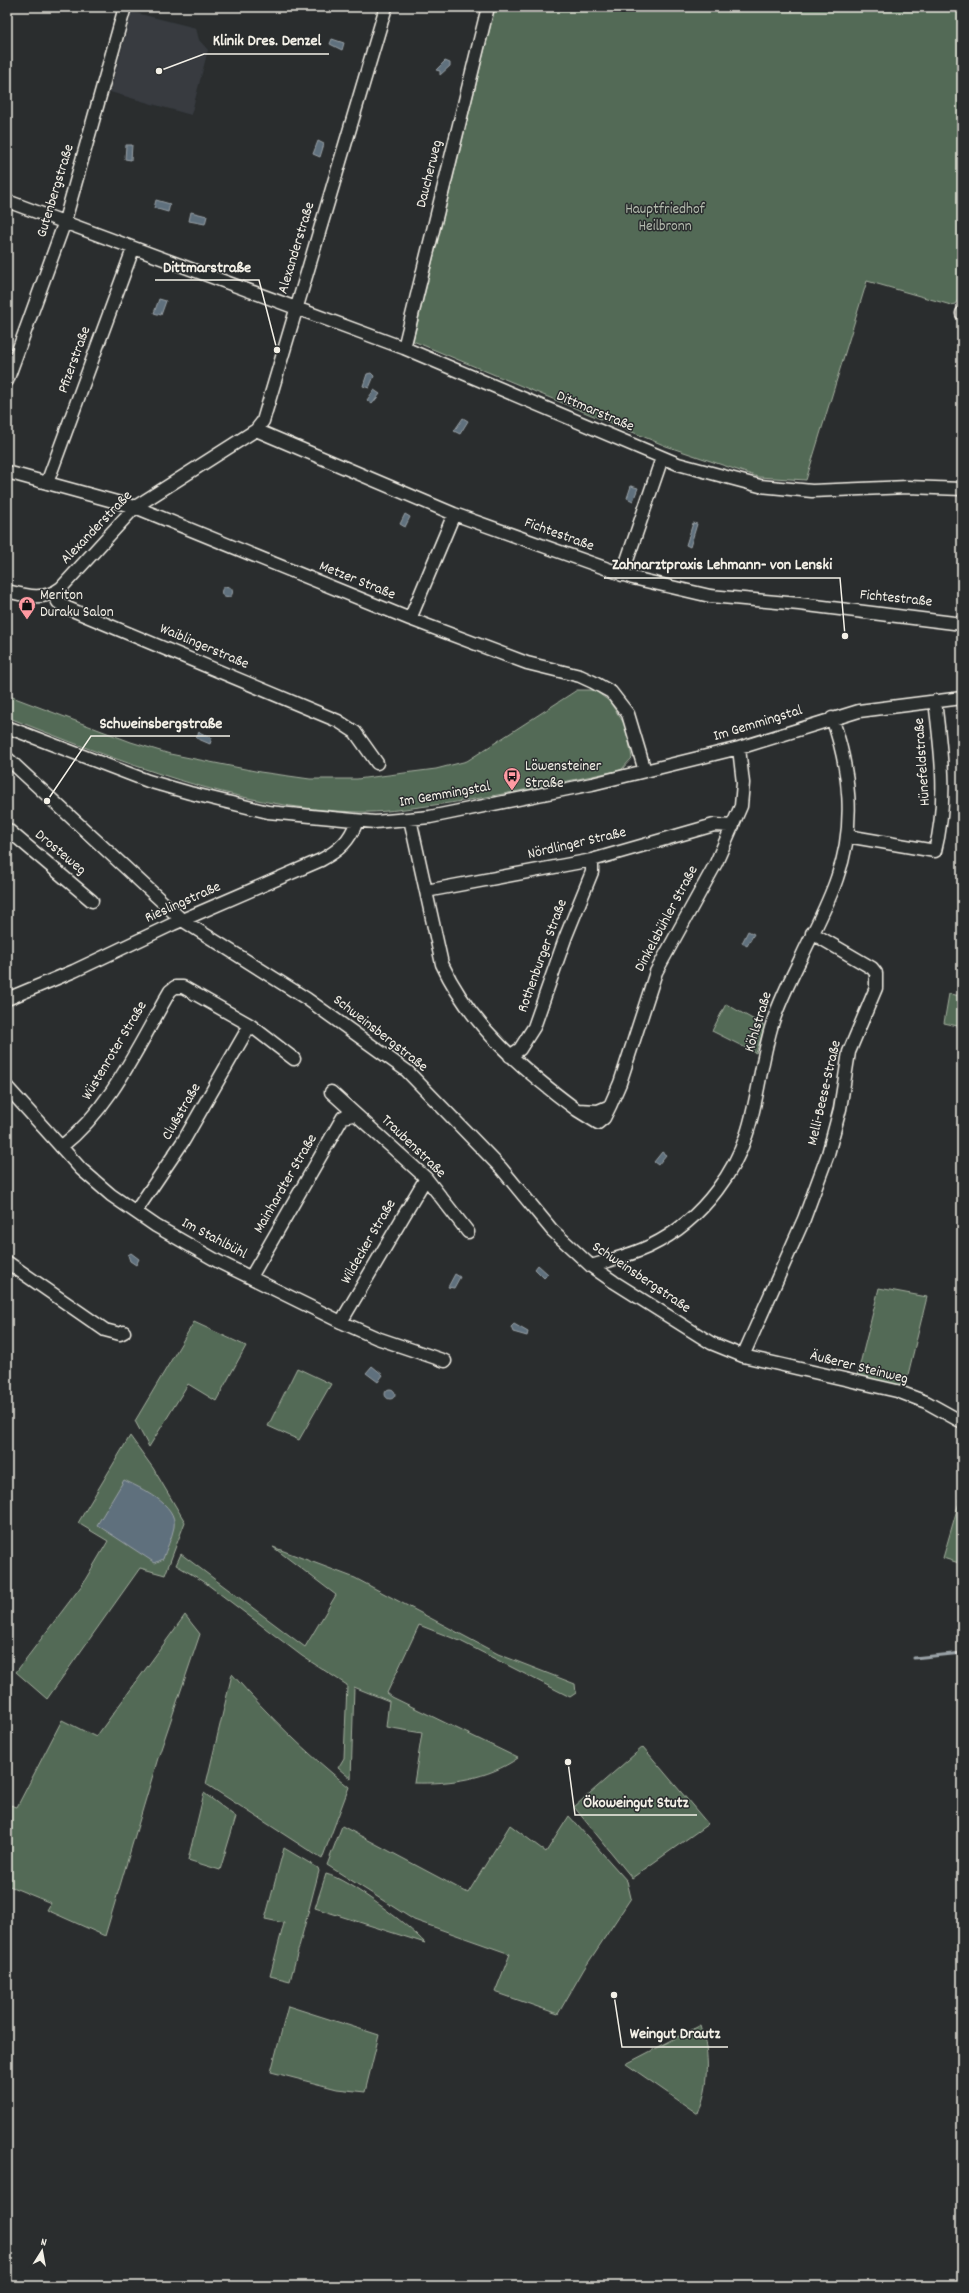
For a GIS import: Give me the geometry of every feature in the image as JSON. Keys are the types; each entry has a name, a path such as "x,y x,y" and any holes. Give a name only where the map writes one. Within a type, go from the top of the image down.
{"street":[{"name":"Gutenbergstraße","path":"7,381 64,224 125,7"},
{"name":"Alexanderstraße","path":"54,593 61,588 136,507 256,430 263,421 268,409 295,306 386,7"},
{"name":"Daucherweg","path":"404,348 488,7"},
{"name":"Dittmarstraße","path":"7,201 64,224 295,306 404,348 662,458 760,486 812,491 908,487 962,489"},
{"name":"Pfizerstraße","path":"47,483 133,249"},
{"name":"Fichtestraße","path":"256,430 454,514 622,574 710,596 799,604 962,624"},
{"path":"622,574 662,458"},
{"name":"Metzer Straße","path":"7,472 136,507 410,619 527,663 580,676 611,692 628,714 645,771"},
{"path":"410,619 454,514"},
{"path":"7,591 36,597 54,593"},
{"name":"Waiblingerstraße","path":"54,593 58,602 65,607 343,723 356,732 377,763"},
{"name":"Im Gemmingstal","path":"7,727 148,781 190,794 268,812 357,821 410,819 592,784 739,748 832,718 891,706 962,698"},
{"name":"Hünefeldstraße","path":"848,836 935,851 942,822 943,778 935,701"},
{"name":"Köhlstraße","path":"591,1266 650,1247 688,1223 718,1190 745,1143 753,1119 771,1027 785,992 837,878 848,836 849,814 846,773 832,718"},
{"name":"Dinkelsbühler Straße","path":"510,1056 547,1088 577,1110 598,1123 604,1118 620,1083 656,972 716,863 741,806 743,783 739,748"},
{"name":"Schweinsbergstraße","path":"7,758 182,920 333,1016 407,1072 501,1168 552,1230 591,1266 711,1344 743,1356"},
{"path":"410,819 442,964 450,981 486,1031 510,1056"},
{"name":"Rieslingstraße","path":"7,999 74,971 182,920 333,854 348,840 357,821"},
{"name":"Nördlinger Straße","path":"426,891 592,860 714,825 733,826"},
{"name":"Drosteweg","path":"7,829 92,901"},
{"name":"Rothenburger Straße","path":"510,1056 520,1049 534,1027 566,936 592,872 592,860"},
{"name":"Melli-Beese-Straße","path":"743,1356 804,1219 828,1154 840,1109 849,1052 876,988 876,973 872,968 812,934"},
{"name":"Wüstenroter Straße","path":"61,1147 80,1132 112,1091 170,990 175,987 183,987 250,1025"},
{"path":"250,1025 294,1059"},
{"name":"Clußstraße","path":"136,1211 184,1140 250,1025"},
{"name":"Im Stahlbühl","path":"7,1087 95,1182 185,1243 341,1322 377,1338 445,1362"},
{"name":"Traubenstraße","path":"330,1092 353,1114 362,1119 426,1178 468,1232"},
{"name":"Mainhardter Straße","path":"251,1276 343,1117 353,1114"},
{"name":"Wildecker Straße","path":"341,1322 426,1178"},
{"path":"7,1262 105,1330 120,1334 124,1332"},
{"name":"Äußerer Steinweg","path":"743,1356 897,1391 926,1402 962,1422"}],"shaded area":[{"path":"132,12 196,28 199,40 208,50 191,115 110,92"}],"green space":[{"name":"Hauptfriedhof Heilbronn","path":"495,7 962,7 962,295 955,304 951,305 867,281 806,480 758,477 666,446 413,341"},
{"path":"577,690 594,690 609,701 626,726 632,758 621,770 476,799 375,812 312,809 267,802 223,792 135,766 7,717 7,695 131,742 170,754 260,772 310,779 357,779 436,769 467,761"},
{"path":"949,994 962,996 962,1027 944,1023"},
{"path":"726,1004 765,1026 756,1053 712,1031"},
{"path":"879,1288 927,1297 905,1387 857,1376"},
{"path":"194,1322 246,1346 216,1401 188,1384 149,1447 135,1421"},
{"path":"297,1368 331,1384 299,1440 268,1426"},
{"path":"130,1436 153,1468 185,1522 165,1575 140,1568 47,1699 16,1672 82,1585 108,1541 78,1523"},
{"path":"962,1492 962,1564 943,1558"},
{"path":"273,1547 355,1578 498,1654 575,1684 576,1693 570,1697 460,1641 419,1625 387,1693 392,1697 518,1758 494,1771 468,1779 414,1783 422,1733 386,1727 389,1701 354,1687 351,1779 338,1768 344,1758 347,1685 302,1656 203,1581 176,1565 181,1554 305,1647 336,1595"},
{"path":"185,1615 200,1634 158,1758 105,1936 47,1910 51,1903 7,1885 7,1804 17,1807 62,1720 96,1737"},
{"path":"232,1674 288,1733 349,1787 322,1859 206,1784"},
{"path":"643,1747 708,1824 632,1878 574,1807"},
{"path":"204,1793 236,1817 220,1870 188,1860"},
{"path":"569,1816 627,1881 631,1898 584,1969 558,2014 495,1992 510,1954 414,1920 327,1865 342,1826 468,1893 510,1825 546,1852"},
{"path":"284,1848 318,1868 319,1871 290,1981 270,1976 284,1923 265,1919"},
{"path":"326,1874 363,1893 406,1925 425,1943 315,1908"},
{"path":"288,2006 379,2035 365,2092 337,2089 271,2072"},
{"path":"701,2025 706,2048 707,2080 698,2114 626,2064"}],"water":[{"path":"332,39 344,43 342,50 330,44"},
{"path":"445,61 450,63 450,66 440,75 440,71 436,70"},
{"path":"318,141 324,144 320,157 313,154"},
{"path":"126,145 132,145 131,160 125,159"},
{"path":"156,200 170,204 168,212 154,208"},
{"path":"191,212 207,216 205,224 189,221"},
{"path":"159,299 166,301 161,315 154,313"},
{"path":"371,373 374,376 369,388 363,386 367,374"},
{"path":"374,390 380,394 372,404 367,400"},
{"path":"463,418 468,421 460,434 454,431"},
{"path":"631,486 638,488 633,501 627,498"},
{"path":"405,514 410,517 405,527 400,524"},
{"path":"693,523 697,524 690,547 686,545"},
{"path":"225,587 229,587 231,588 231,596 225,597 222,594 222,590"},
{"path":"199,732 212,738 210,744 196,738"},
{"path":"748,931 754,934 747,946 742,943"},
{"path":"182,1106 187,1109 181,1120 176,1117"},
{"path":"662,1152 666,1155 658,1165 654,1162"},
{"path":"131,1253 139,1259 136,1265 130,1261 128,1255"},
{"path":"538,1265 548,1274 544,1278 535,1269"},
{"path":"455,1274 460,1277 454,1288 448,1287"},
{"path":"514,1324 528,1332 527,1336 513,1332 511,1327"},
{"path":"372,1366 383,1375 378,1382 366,1373"},
{"path":"388,1389 392,1389 394,1390 394,1398 388,1399 385,1396 385,1392"},
{"path":"124,1480 148,1492 164,1504 174,1519 173,1531 163,1559 155,1563 97,1525"}],"waterway":[{"path":"914,1658 962,1653"}],"place":[{"name":"Klinik Dres. Denzel","path":"159,71"},
{"name":"Dittmarstraße","path":"277,350"},
{"name":"Meriton Duraku Salon","path":"27,620"},
{"name":"Zahnarztpraxis Lehmann- von Lenski","path":"845,636"},
{"name":"Löwensteiner Straße","path":"512,791"},
{"name":"Schweinsbergstraße","path":"47,801"},
{"name":"Ökoweingut Stutz","path":"568,1762"},
{"name":"Weingut Drautz","path":"614,1995"}]}
